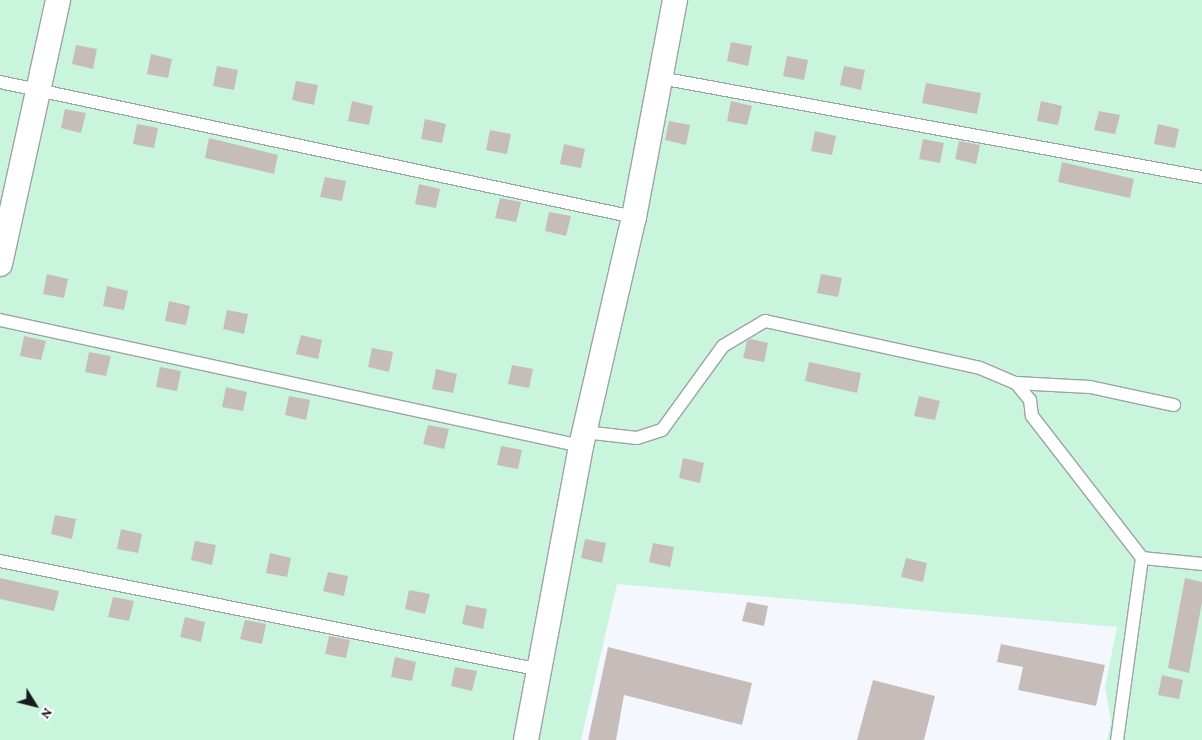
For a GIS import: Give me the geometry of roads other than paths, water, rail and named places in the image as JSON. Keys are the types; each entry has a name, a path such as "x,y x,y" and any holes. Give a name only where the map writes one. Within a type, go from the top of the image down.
{"street":[{"path":"0,264 58,0"},
{"path":"526,740 541,670 583,439 634,217 675,0"}],"lane":[{"path":"660,78 1202,177"},
{"path":"0,82 634,217"},
{"path":"0,320 583,439 637,438 662,430 723,346 765,321 980,368 1016,383 1090,387 1174,404"},
{"path":"1016,383 1030,400 1032,416 1142,558 1117,740"},
{"path":"1142,558 1202,564"},
{"path":"0,561 541,670"}]}
